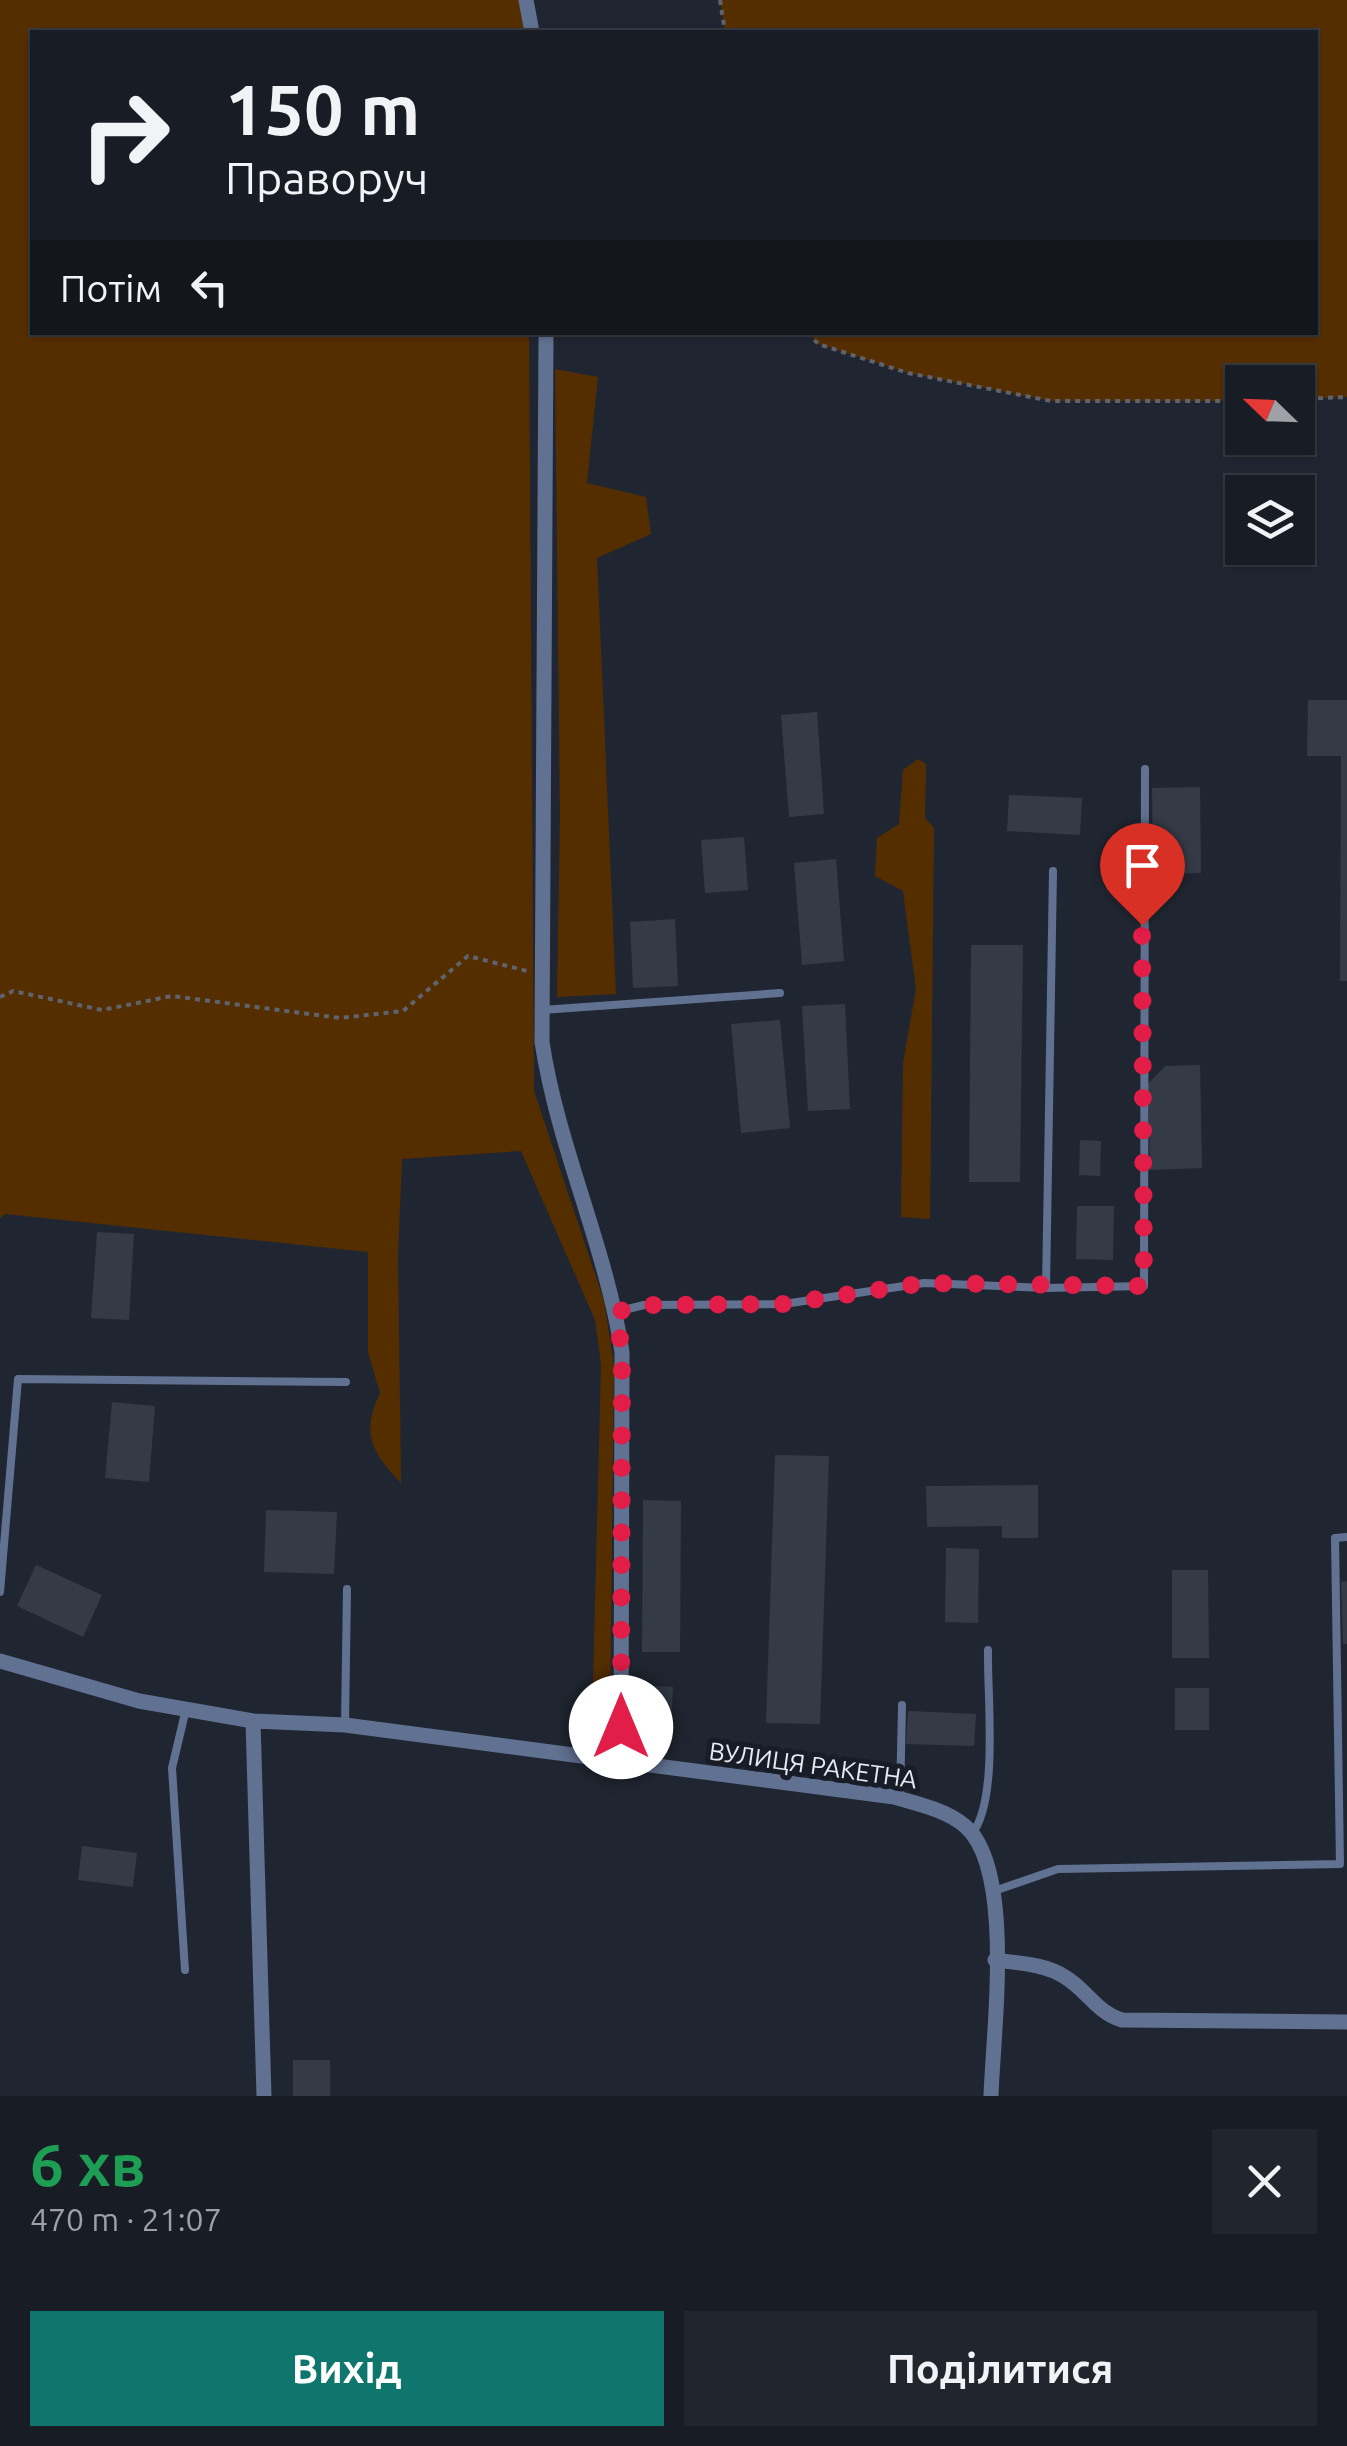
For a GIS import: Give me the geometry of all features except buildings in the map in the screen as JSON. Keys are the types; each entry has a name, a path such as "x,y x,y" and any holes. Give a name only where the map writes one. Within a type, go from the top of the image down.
{"street":[{"path":"526,0 532,30"},
{"path":"546,335 542,1010 550,1095 616,1312 622,1352 621,1764"},
{"name":"ВУЛИЦЯ РАКЕТНА","path":"0,1661 138,1701 253,1721 346,1725 900,1799 949,1816 972,1834"},
{"path":"253,1721 264,2096"},
{"path":"972,1834 989,1861 996,1890 991,2096"},
{"path":"995,1960 1041,1966 1064,1976 1107,2015 1122,2020 1347,2022"}],"lane":[{"path":"616,1312 644,1305 784,1304 924,1283 1046,1288 1144,1286 1144,770"},
{"path":"1046,1288 1052,870"},
{"path":"542,1010 780,993"},
{"path":"0,1592 18,1379 346,1382"},
{"path":"996,1890 1058,1869 1344,1864 1335,1538 1347,1536"},
{"path":"346,1589 346,1725"},
{"path":"972,1834 981,1822 986,1797 988,1650"},
{"path":"900,1799 902,1705"},
{"path":"185,1970 172,1768 186,1709"}],"path":[{"path":"720,0 726,30"},
{"path":"810,335 818,344 908,373 1052,400 1225,401"},
{"path":"1315,398 1347,397"},
{"path":"0,997 13,992 102,1010 172,996 340,1018 403,1011 468,956 542,976"}],"shaded area":[{"path":"0,0 519,0 524,30 30,30 30,335 529,335 534,1091 604,1301 614,1365 610,1724 592,1723 601,1365 595,1320 521,1151 402,1159 398,1255 401,1483 376,1451 370,1431 380,1393 368,1352 368,1252 5,1214 0,1218"},
{"path":"720,0 1347,0 1347,397 1315,398 1315,365 1225,365 1225,401 1051,401 908,373 818,344 810,335 1318,335 1318,30 725,30"},
{"path":"555,369 598,377 587,483 646,497 651,534 597,558 616,994 557,997 560,816"},
{"path":"918,759 926,764 925,818 934,828 930,1219 901,1217 903,1063 916,989 903,891 875,876 877,838 899,824 903,770"}],"route":[{"path":"621,1727 622,1352 616,1312 644,1305 784,1304 924,1283 1046,1288 1144,1286 1142,925"}]}
